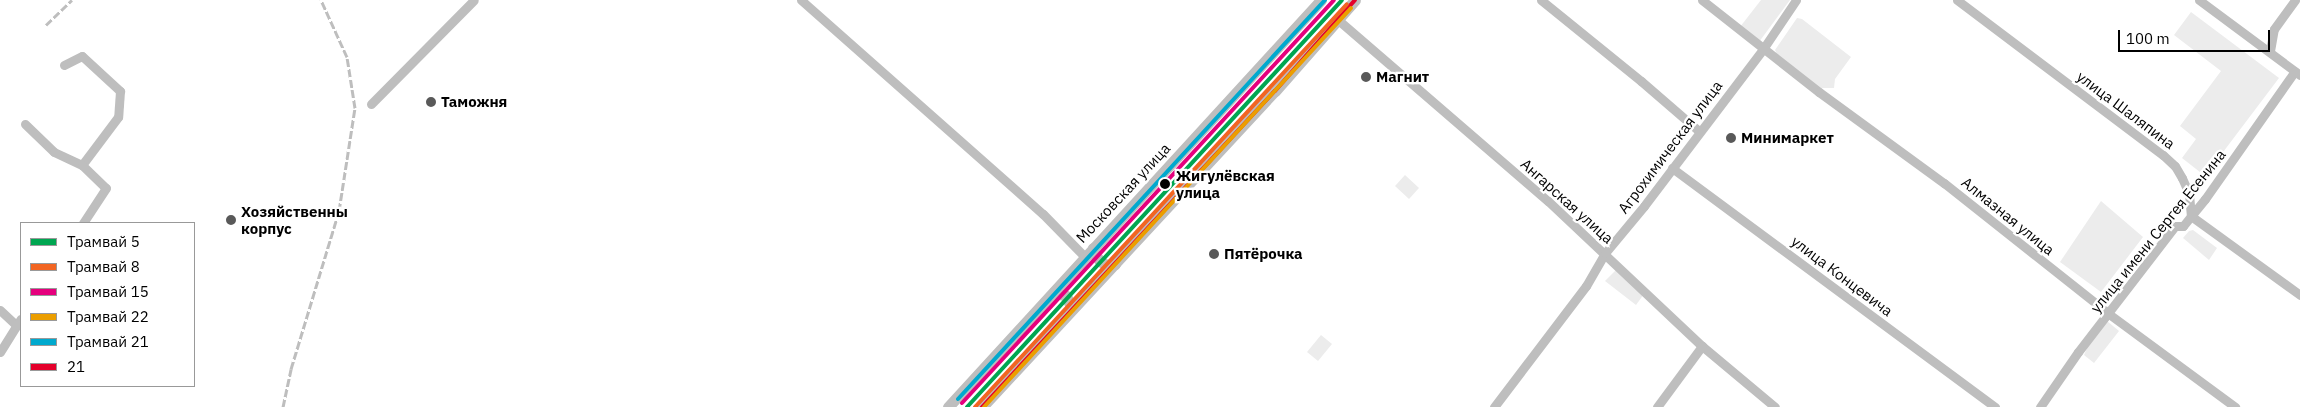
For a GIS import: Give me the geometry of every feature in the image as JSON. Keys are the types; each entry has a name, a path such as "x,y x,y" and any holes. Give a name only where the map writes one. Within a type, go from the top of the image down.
{"street":[{"path":"371,104 474,0"},
{"path":"801,0 1043,214 1104,275"},
{"name":"Московская улица","path":"948,407 1321,0"},
{"path":"982,407 1275,91 1355,0"},
{"path":"1541,0 1699,131"},
{"name":"Алмазная улица","path":"1702,0 1889,145 1944,183 2109,314 2235,407"},
{"name":"Агрохимическая улица","path":"1494,407 1586,286 1604,253 1644,206 1763,49 1796,0"},
{"name":"улица Шаляпина","path":"1957,0 2176,166 2189,194 2191,216"},
{"path":"2199,0 2298,73"},
{"path":"2270,51 2274,29 2295,0"},
{"name":"Ангарская улица","path":"1337,19 1604,253 1702,346 1775,407"},
{"path":"64,66 82,56 120,90 118,117 82,165"},
{"name":"улица имени Сергея Есенина","path":"2040,407 2078,352 2175,226 2183,226 2298,73"},
{"path":"25,124 54,152 82,165 106,188 84,222"},
{"name":"улица Концевича","path":"1672,168 1995,407"},
{"path":"2191,216 2300,296"},
{"path":"1093,248 1095,256 1100,261 1106,265 1114,264"},
{"path":"1054,292 1066,296 1072,309"},
{"path":"0,310 19,323 0,352"},
{"path":"1657,407 1702,346"}],"shaded area":[{"path":"1761,0 1790,0 1759,42 1740,27"},
{"path":"2191,12 2279,78 2205,176 2182,158 2196,139 2180,126 2221,71 2174,35"},
{"path":"1797,18 1802,19 1851,57 1835,79 1834,88 1815,88 1780,60 1775,50"},
{"path":"1405,175 1419,188 1409,199 1395,186"},
{"path":"2101,201 2143,237 2101,292 2060,262"},
{"path":"2193,230 2217,248 2209,260 2183,238 2189,231"},
{"path":"1616,270 1644,294 1636,305 1605,281"},
{"path":"2107,321 2119,331 2094,363 2084,355 2088,346"},
{"path":"1321,335 1332,344 1318,361 1307,352"}],"railway":[{"path":"46,25 72,0"},
{"path":"283,407 291,369 339,211 355,108 347,57 321,0"}],"tram line":[{"name":"21","path":"958,399 1325,0"},
{"name":"15","path":"962,403 1334,0"},
{"name":"5","path":"967,407 1342,0"},
{"name":"8","path":"975,407 1347,4"},
{"name":"22","path":"984,407 1351,8"}],"transit line":[{"name":"21","path":"982,407 1275,91 1355,0"}],"place":[{"name":"Магнит","path":"1366,77"},
{"name":"Таможня","path":"431,102"},
{"name":"Минимаркет","path":"1731,138"},
{"name":"Жигулёвская улица","path":"1165,184"},
{"name":"Хозяйственны корпус","path":"231,220"},
{"name":"Пятёрочка","path":"1214,254"}]}
